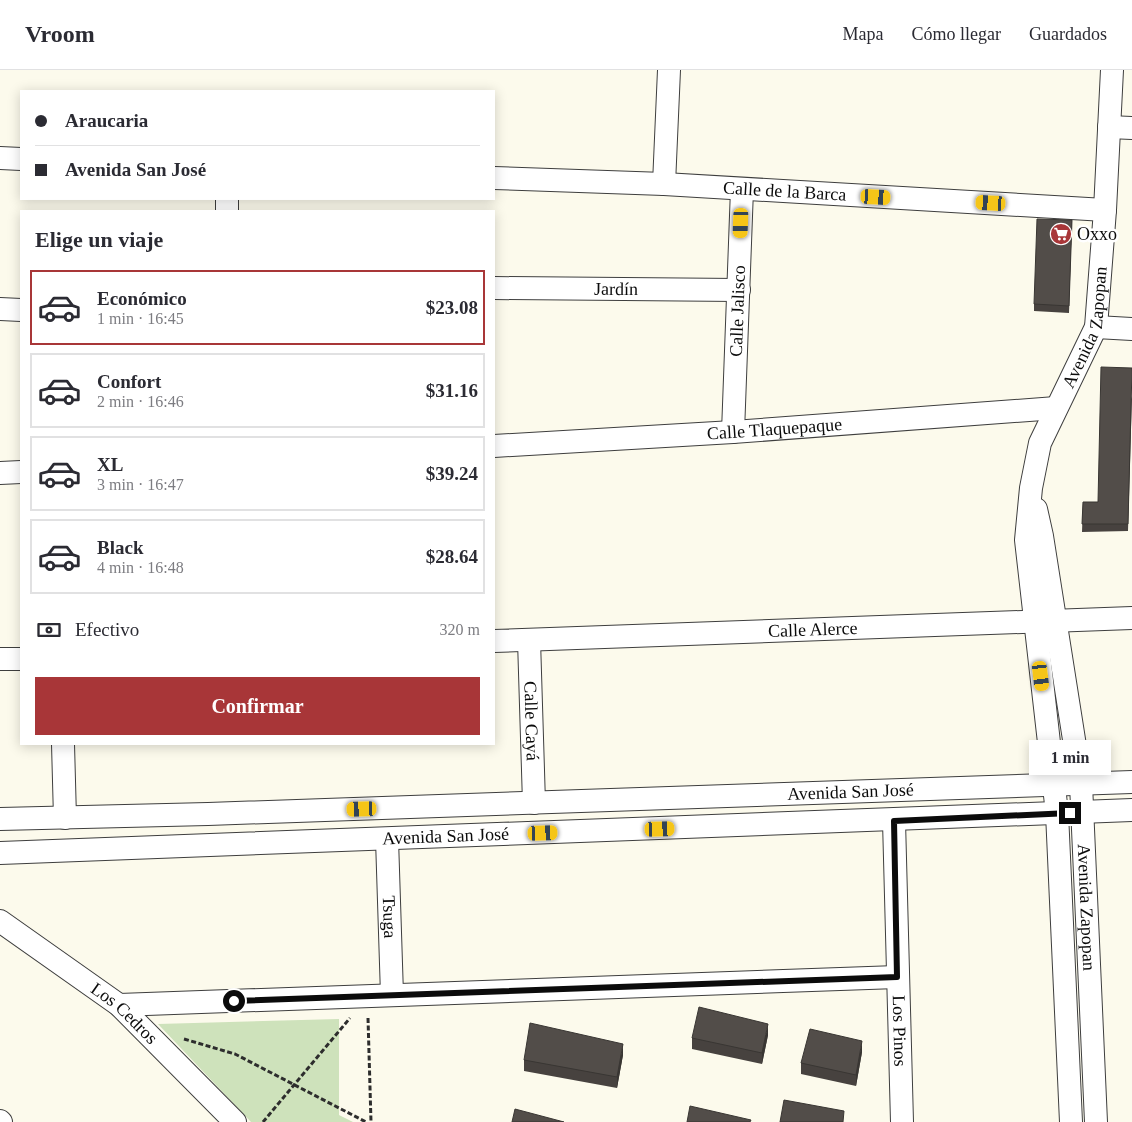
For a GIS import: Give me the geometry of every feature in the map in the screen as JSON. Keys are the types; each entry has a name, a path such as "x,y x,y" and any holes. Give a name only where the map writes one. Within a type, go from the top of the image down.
{"street":[{"path":"664,184 669,70"},
{"name":"Avenida Zapopan","path":"1096,1122 1080,784 1026,540 1031,488 1040,443 1096,327 1106,210 1112,70"},
{"path":"1109,127 1132,128"},
{"path":"0,158 20,159"},
{"name":"Calle de la Barca","path":"495,178 664,184 1106,210"},
{"name":"Calle Jalisco","path":"733,432 742,189"},
{"name":"Jardín","path":"495,288 739,290"},
{"path":"0,309 20,310"},
{"path":"1096,327 1132,329"},
{"name":"Calle Tlaquepaque","path":"495,446 733,432 1056,408"},
{"path":"0,473 20,472"},
{"name":"Calle Alerce","path":"495,641 1132,618"},
{"name":"Avenida Zapopan","path":"1044,621 1057,813 1071,1122"},
{"name":"Calle Cayá","path":"529,640 534,803"},
{"path":"0,659 20,658"},
{"path":"63,745 65,818"},
{"name":"Avenida San José","path":"0,819 208,814 1132,782"},
{"name":"Avenida San José","path":"0,853 894,821 1132,810"},
{"path":"208,814 211,844"},
{"name":"Los Pinos","path":"894,821 902,1122"},
{"name":"Tsuga","path":"387,839 392,995"},
{"name":"Los Cedros","path":"0,921 119,1005 235,1122"},
{"path":"119,1005 897,977"}],"path":[{"path":"263,1122 367,996"},
{"path":"367,996 371,1122"},
{"path":"178,1038 235,1054 366,1122"}],"green space":[{"path":"339,1019 339,1115 353,1122 251,1122 158,1024"}],"building":[{"path":"1037,219 1072,220 1069,306 1034,304"},
{"path":"1101,367 1132,368 1128,524 1082,524 1083,502 1098,502"},
{"path":"699,1007 768,1024 762,1053 692,1038"},
{"path":"530,1023 623,1044 617,1077 524,1060"},
{"path":"810,1029 862,1041 856,1075 801,1063"},
{"path":"784,1100 844,1111 843,1122 780,1122"},
{"path":"690,1106 751,1120 750,1122 687,1122"},
{"path":"515,1109 564,1122 512,1122"}],"place":[{"name":"Oxxo","path":"1061,234"}],"route":[{"path":"234,1001 897,977 894,821 1070,813"}]}
